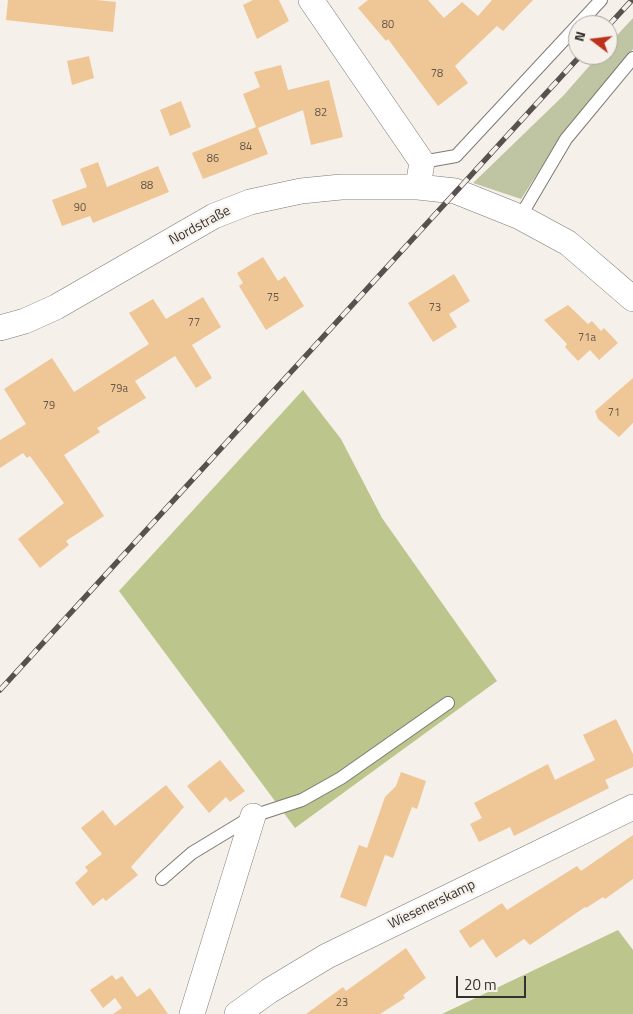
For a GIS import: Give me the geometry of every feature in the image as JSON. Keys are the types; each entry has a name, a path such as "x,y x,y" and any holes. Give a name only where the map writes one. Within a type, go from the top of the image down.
{"street":[{"path":"312,0 422,162 418,187"},
{"name":"Nordstraße","path":"0,328 25,321 56,307 214,216 250,202 301,191 341,187 418,187 455,191 520,217 568,243 633,299"},
{"name":"Wiesenerskamp","path":"237,1014 269,991 327,956 633,807"},
{"path":"192,1014 253,816"}],"lane":[{"path":"422,162 456,156 601,0"},
{"path":"520,217 566,139 633,58"},
{"path":"162,879 192,852 253,816 302,800 341,778 448,703"}],"green space":[{"path":"633,18 633,49 568,126 521,199 473,183 563,96 590,65 618,65 618,34"},
{"path":"303,390 341,439 382,518 497,681 295,828 119,591"},
{"path":"618,930 633,950 633,1014 442,1014"}],"building":[{"path":"8,0 97,0 116,2 113,32 6,20"},
{"path":"253,0 279,0 289,21 257,39 243,5"},
{"path":"368,0 428,0 444,18 462,2 478,16 492,0 533,0 503,31 497,26 455,66 468,83 438,106 388,39 386,41 358,8"},
{"path":"89,56 94,78 72,85 67,61"},
{"path":"281,65 288,90 329,80 343,137 311,145 303,110 258,128 268,154 203,179 192,153 256,127 243,94 260,87 254,72"},
{"path":"181,101 191,127 170,136 160,110"},
{"path":"98,162 107,187 158,166 169,192 93,223 90,216 62,226 52,200 87,187 80,169"},
{"path":"263,257 278,281 285,276 304,306 266,330 239,286 243,283 237,273"},
{"path":"454,274 470,301 449,314 457,327 433,342 408,303"},
{"path":"203,297 221,327 192,345 212,378 196,388 175,356 135,381 146,398 97,428 100,432 64,455 104,516 66,541 69,545 40,568 18,539 64,503 30,456 27,458 23,453 0,468 0,440 26,424 4,389 52,358 74,392 149,344 129,313 153,299 166,319"},
{"path":"568,305 588,324 592,321 601,331 604,328 618,343 599,360 590,350 578,361 565,347 567,344 544,320"},
{"path":"633,378 633,423 619,437 598,419 595,411"},
{"path":"616,719 633,754 633,767 605,780 609,788 514,836 510,827 479,842 470,824 482,818 474,803 548,764 555,780 595,760 583,735"},
{"path":"220,760 245,791 230,802 226,797 209,813 187,786"},
{"path":"401,772 426,781 417,809 412,807 393,858 385,855 366,907 340,897 359,845 367,848 385,797 396,786"},
{"path":"166,785 184,807 131,867 138,875 106,901 103,898 93,906 75,883 88,871 85,867 102,854 81,828 103,810 115,826"},
{"path":"633,835 633,879 605,899 603,897 585,907 530,945 524,939 496,958 483,939 470,948 459,931 502,903 507,910 577,866 581,871"},
{"path":"406,948 426,978 403,995 405,998 380,1014 306,1014 343,987 346,991"},
{"path":"112,975 116,980 122,976 137,997 150,988 168,1014 113,1014 122,1008 115,998 103,1008 90,990"}],"railway":[{"path":"618,15 632,0"},
{"path":"0,690 572,65"}]}
